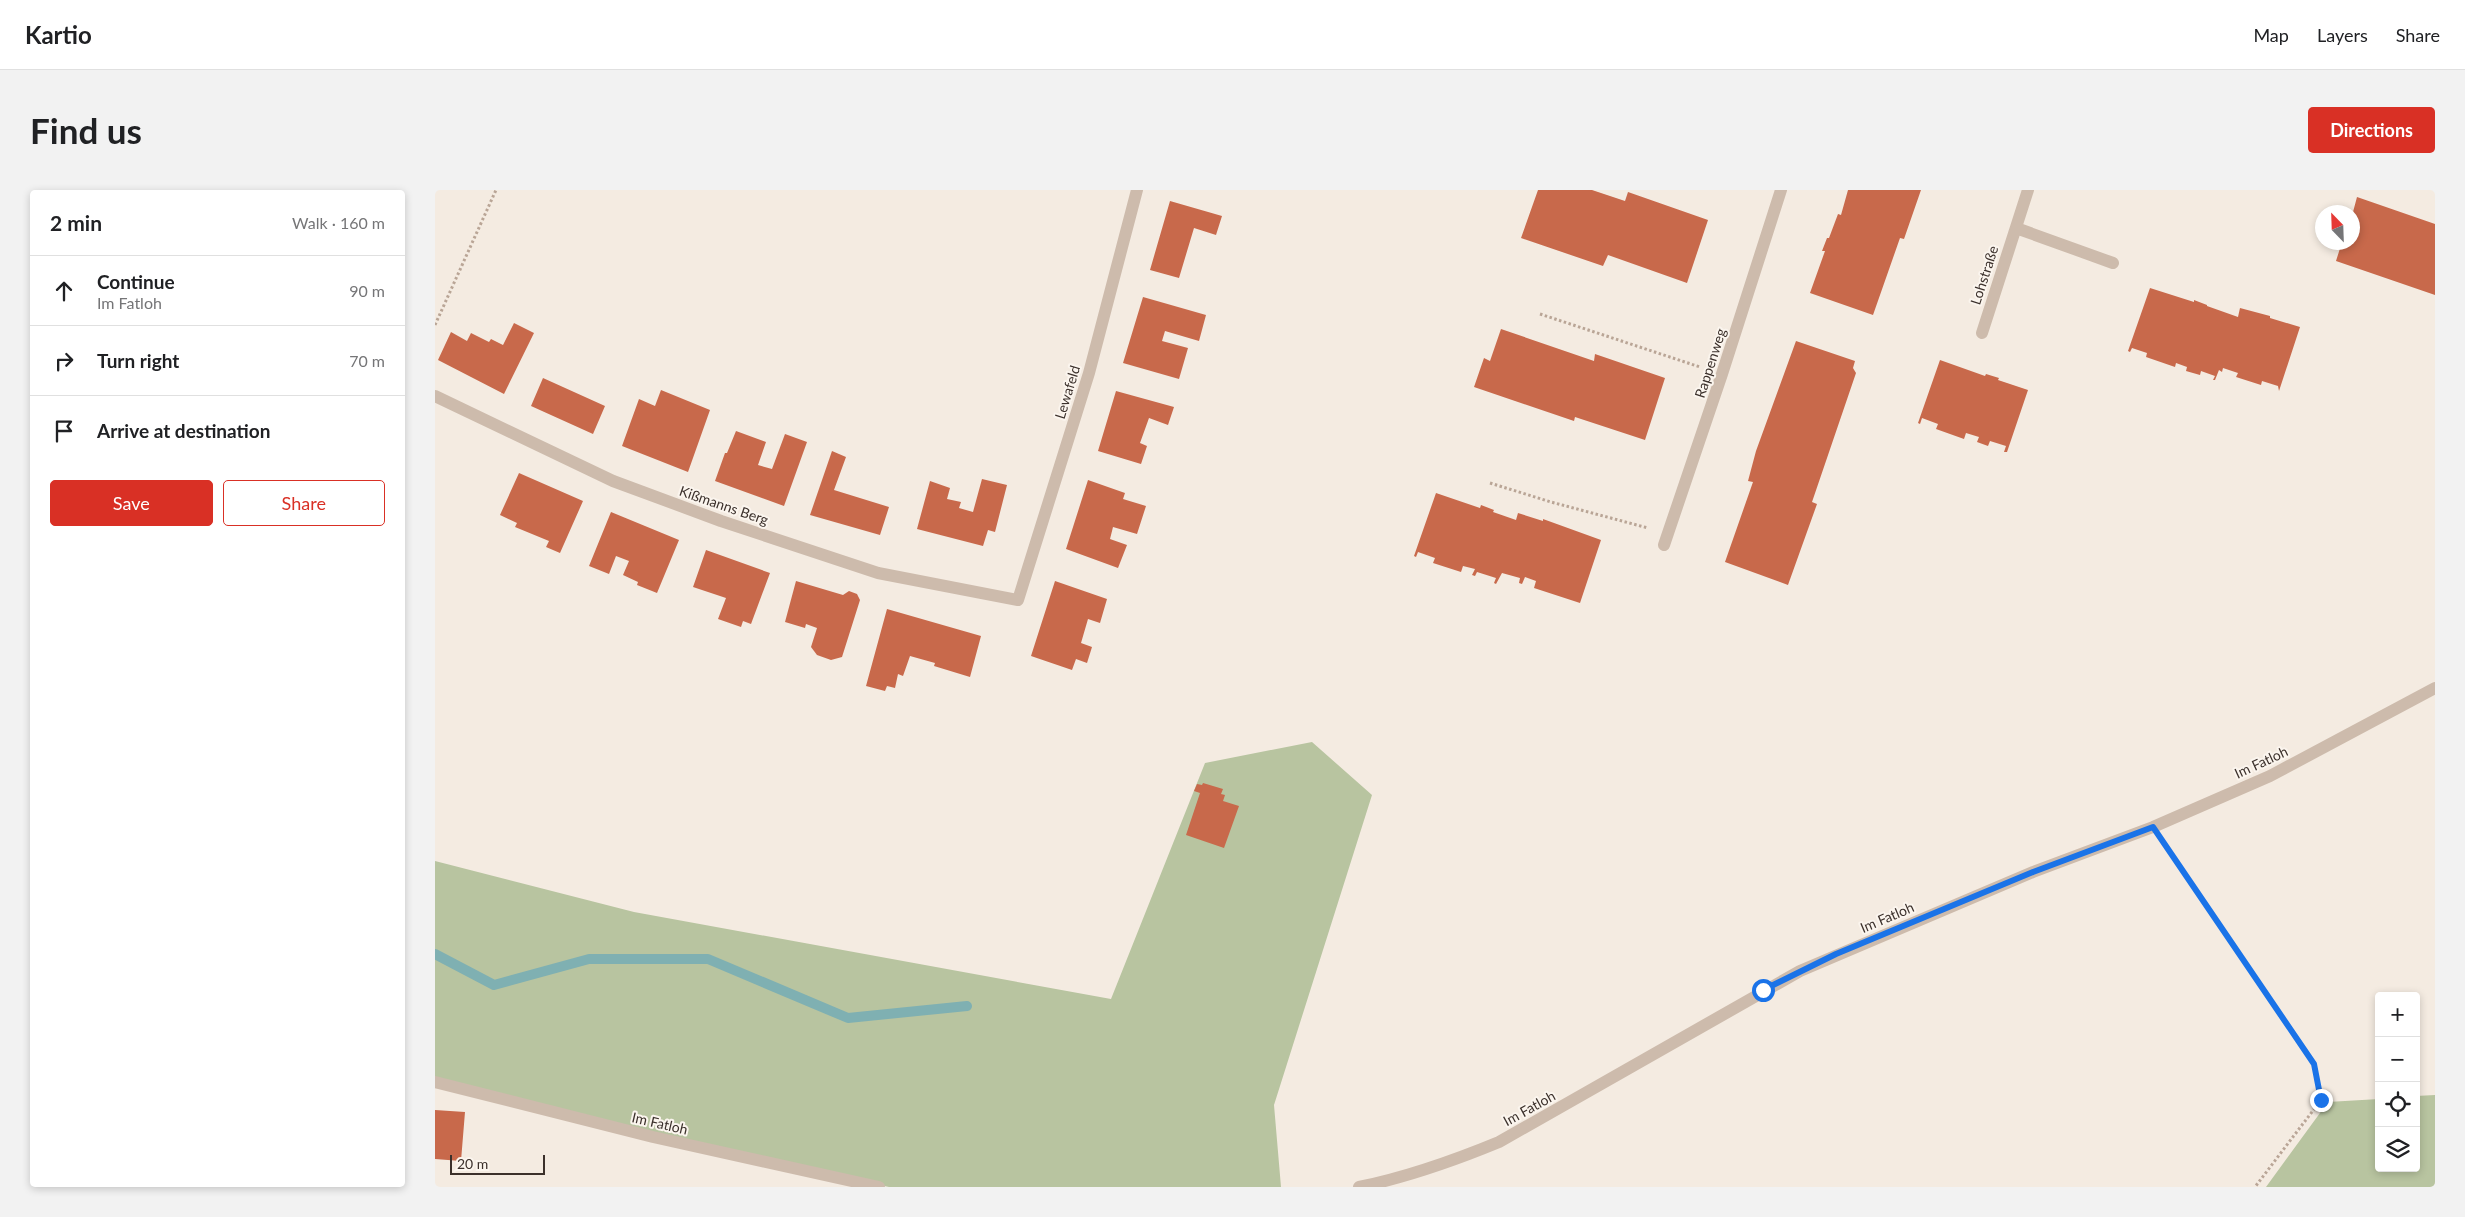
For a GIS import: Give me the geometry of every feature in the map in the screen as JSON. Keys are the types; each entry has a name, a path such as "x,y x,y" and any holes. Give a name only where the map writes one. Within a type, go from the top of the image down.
{"street":[{"name":"Lewafeld","path":"1018,600 1089,373 1137,190"},
{"name":"Rappenweg","path":"1666,539 1723,374 1781,190"},
{"name":"Lohstraße","path":"1981,332 2028,190"},
{"path":"2016,228 2113,263"},
{"name":"Kißmanns Berg","path":"435,396 613,481 721,521 878,573 1018,600"},
{"name":"Im Fatloh","path":"1359,1187 1413,1174 1458,1159 1499,1142 1800,971 2033,872 2153,827 2270,776 2435,688"},
{"name":"Im Fatloh","path":"435,1082 653,1137 879,1187"}],"path":[{"path":"435,325 496,190"},
{"path":"1540,314 1723,374"},
{"path":"1490,484 1666,539"},
{"path":"2153,827 2314,1064 2321,1100 2255,1187"}],"green space":[{"path":"1312,742 1372,795 1274,1105 1281,1187 889,1187 653,1135 435,1079 435,861 634,912 1111,999 1205,763"},
{"path":"2435,1095 2435,1187 2266,1187 2328,1102 2375,1099 2375,1172 2420,1172 2420,1096"}],"building":[{"path":"1538,190 1592,190 1625,201 1628,192 1708,220 1687,283 1608,255 1603,266 1521,238"},
{"path":"1848,190 1921,190 1904,239 1900,238 1873,315 1810,293 1825,251 1822,251 1838,214 1841,215"},
{"path":"2357,197 2435,224 2435,295 2336,261 2339,250 2360,250 2360,205 2355,205"},
{"path":"1170,201 1222,216 1216,235 1194,228 1179,278 1150,270"},
{"path":"2150,288 2194,302 2194,300 2238,317 2240,308 2300,327 2279,391 2278,386 2262,381 2261,385 2236,377 2238,373 2223,368 2222,372 2219,370 2215,380 2213,380 2215,376 2201,371 2200,375 2186,371 2187,367 2176,363 2175,367 2146,357 2147,353 2132,348 2130,352 2128,351"},
{"path":"1143,297 1206,315 1199,341 1165,331 1162,341 1188,348 1179,379 1123,363"},
{"path":"514,323 534,333 504,394 438,360 451,332 467,341 471,333 489,342 491,339 503,345"},
{"path":"1501,329 1594,361 1595,354 1665,378 1645,440 1575,417 1574,421 1474,387 1484,358 1490,361"},
{"path":"1796,341 1855,361 1853,368 1856,373 1812,502 1817,504 1788,585 1725,562 1753,482 1748,481 1756,451"},
{"path":"1940,360 1985,376 1986,374 1999,378 1998,380 2028,390 2007,452 2004,452 2006,446 1990,441 1988,446 1977,442 1979,437 1966,433 1964,439 1936,429 1938,424 1922,418 1920,424 1918,423"},
{"path":"543,378 605,406 593,434 531,406"},
{"path":"661,390 710,410 688,472 622,446 639,399 655,406"},
{"path":"1116,391 1174,407 1168,425 1149,418 1140,443 1147,446 1141,464 1098,451"},
{"path":"736,431 766,442 758,465 772,469 785,434 807,442 784,506 715,481 725,453 727,453"},
{"path":"832,451 846,457 834,490 889,507 880,535 810,515"},
{"path":"519,473 583,501 560,553 546,547 549,541 515,527 517,523 500,515"},
{"path":"982,479 1007,485 995,532 988,530 983,546 917,529 930,481 950,488 947,499 961,502 959,508 973,512"},
{"path":"1088,480 1125,493 1123,499 1146,506 1137,534 1113,527 1110,539 1127,545 1118,568 1066,549"},
{"path":"1436,493 1480,508 1481,505 1494,510 1493,512 1516,520 1518,513 1543,521 1543,519 1601,540 1580,603 1534,588 1536,581 1525,577 1522,584 1519,583 1520,578 1502,573 1496,584 1494,583 1496,578 1477,572 1475,576 1472,575 1475,569 1463,566 1461,572 1433,563 1435,558 1418,552 1416,557 1414,556"},
{"path":"611,512 679,540 657,593 637,585 638,582 623,575 629,561 616,556 609,574 589,566"},
{"path":"706,550 770,573 751,624 743,621 741,627 718,619 726,598 693,587"},
{"path":"796,581 843,595 849,591 857,594 860,600 842,657 831,660 817,655 811,647 817,628 806,624 805,628 785,622"},
{"path":"1055,581 1107,599 1100,623 1088,619 1081,643 1092,647 1087,663 1076,659 1072,670 1031,656"},
{"path":"887,609 981,636 970,677 934,666 935,663 910,656 903,676 898,674 895,688 887,686 885,691 866,686"},
{"path":"1203,783 1223,789 1221,794 1225,795 1223,801 1239,806 1224,848 1186,835 1200,793 1194,791 1197,784 1202,785"},
{"path":"435,1110 465,1112 461,1161 435,1159"}],"waterway":[{"path":"435,954 494,985 589,959 708,959 848,1018 967,1006"}],"route":[{"path":"1763,990 1836,954 2033,872 2153,827 2314,1064 2321,1100"}]}
